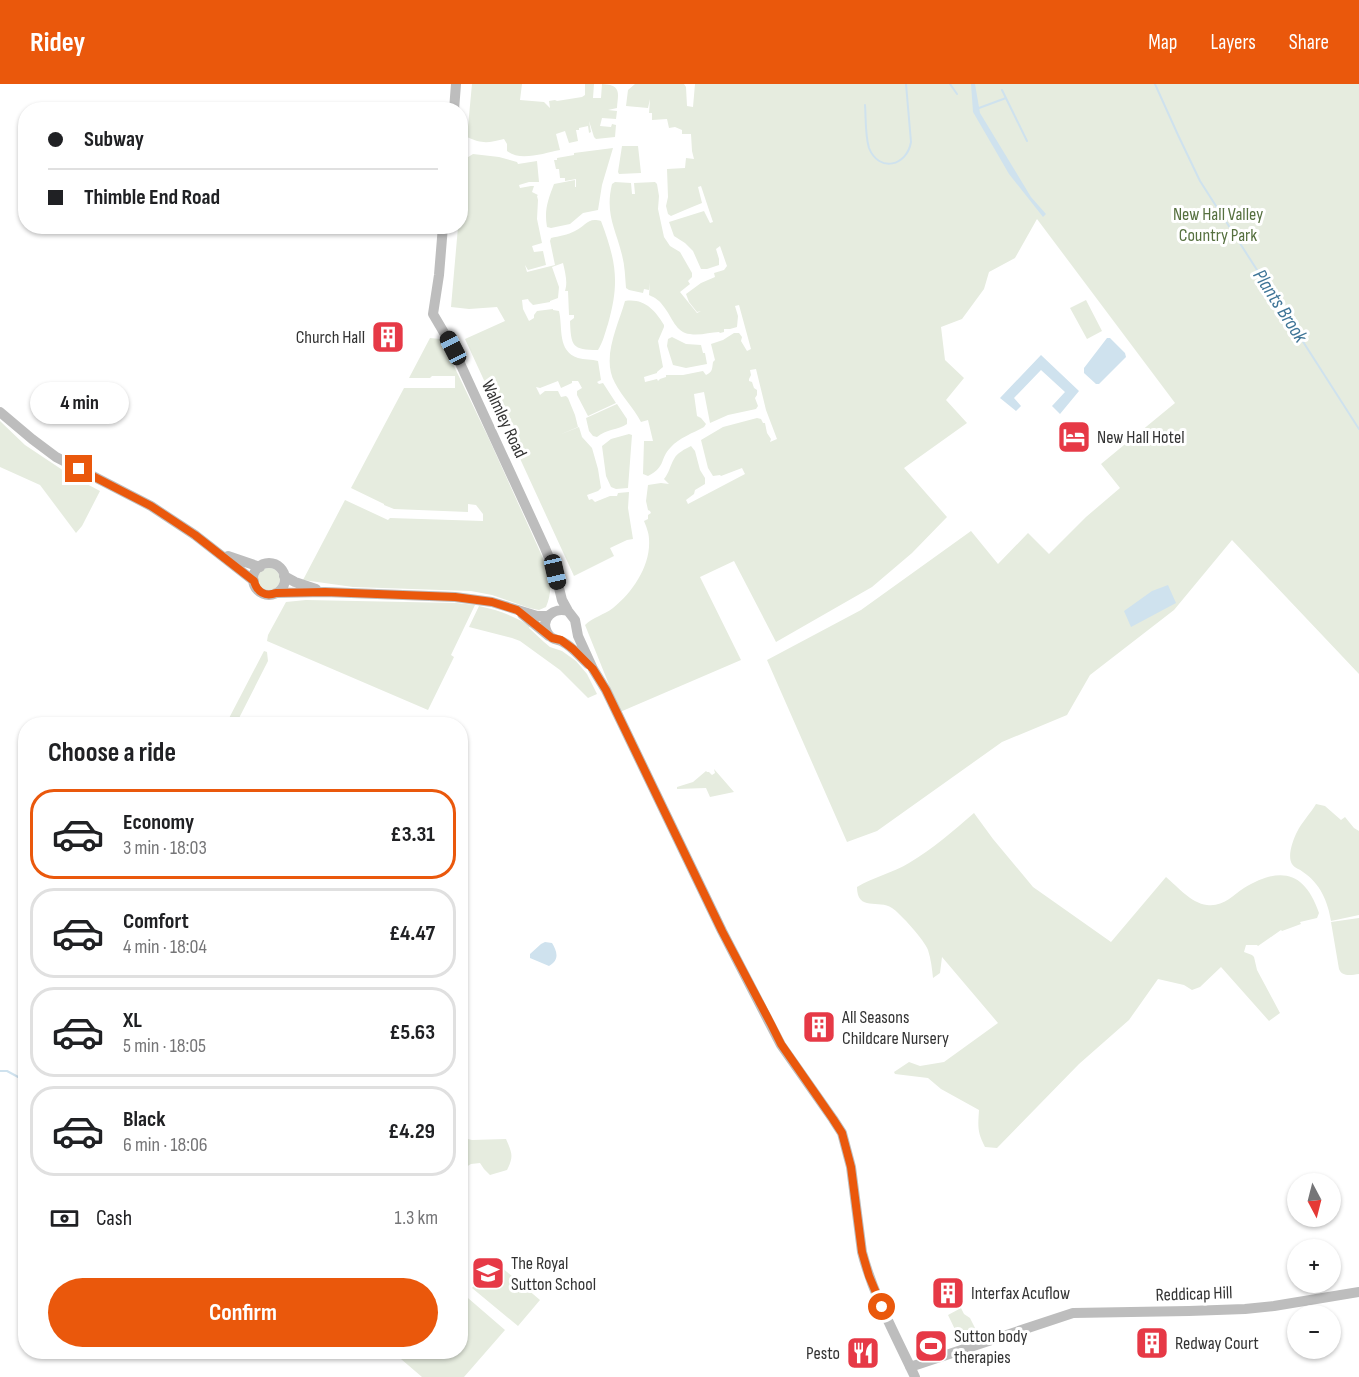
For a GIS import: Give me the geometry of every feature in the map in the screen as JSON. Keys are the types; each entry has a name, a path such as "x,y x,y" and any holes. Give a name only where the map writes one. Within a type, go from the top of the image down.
{"main road":[{"path":"455,102 456,84"},
{"name":"Walmley Road","path":"442,234 434,314 453,348 541,537 555,572 562,600 568,611"},
{"path":"0,412 56,457 151,506 195,535 254,581 258,590 263,594 325,592 455,597 484,600 537,616 550,614 560,609 568,611 575,620 573,633 567,639 555,640 517,610"},
{"path":"219,553 260,567"},
{"path":"254,581 255,571 260,567 265,564 275,565 280,568 284,576 282,588 276,593"},
{"path":"284,576 325,592"},
{"path":"550,636 545,624 559,588"},
{"path":"575,626 593,669 606,690 722,931 781,1044 842,1133 851,1167 865,1264 882,1307 913,1372"},
{"path":"561,640 593,669"},
{"name":"Reddicap Hill","path":"913,1372 1064,1315 1082,1312 1245,1309 1359,1292"}],"green space":[{"path":"472,84 522,84 520,100 544,102 550,108 549,101 585,95 585,84 594,84 593,98 601,98 602,84 613,86 617,91 617,108 608,110 617,111 616,119 602,118 600,126 616,125 615,137 596,139 589,121 591,132 589,133 588,126 576,130 578,141 569,143 565,131 556,134 560,150 532,156 519,156 507,151 504,139 485,142 468,137"},
{"name":"New Hall Valley Country Park","path":"635,84 684,84 687,106 693,107 695,84 1359,84 1359,674 1232,540 1174,610 1090,675 1067,715 1002,742 877,831 847,842 767,660 861,610 971,531 998,564 1028,533 1049,554 1086,517 1120,488 1101,464 1175,403 1037,219 1015,258 989,272 984,289 962,319 941,327 945,360 964,378 946,400 967,423 904,468 947,517 912,553 872,587 776,642 734,561 700,577 741,660 620,712 585,625 620,602 634,586 644,568 649,539 644,521 651,513 646,501 648,485 669,484 664,479 674,459 691,446 705,478 705,484 695,490 694,494 686,500 688,504 745,474 742,468 721,476 713,476 708,468 701,440 723,427 757,418 765,423 770,442 777,439 766,410 756,369 750,370 749,381 757,390 755,398 758,406 756,409 728,415 710,423 704,392 694,394 697,416 706,424 674,444 667,451 658,469 648,476 643,474 644,441 653,441 648,420 641,422 621,393 611,373 612,342 625,301 638,301 648,306 664,325 658,341 663,367 657,373 644,377 645,382 657,379 658,381 666,375 683,375 703,371 706,375 708,374 715,360 711,344 734,333 739,333 742,337 741,341 747,351 751,349 739,305 735,306 738,316 737,327 724,329 724,332 720,333 690,334 681,331 661,303 649,295 650,282 649,290 644,289 643,293 626,288 623,259 610,212 610,195 612,184 615,182 631,183 632,194 635,194 634,183 655,182 657,184 658,209 664,237 670,246 680,252 692,273 688,281 690,284 680,292 697,313 701,311 697,312 686,294 701,283 715,277 714,273 724,270 727,266 720,246 716,249 719,265 701,269 693,251 674,236 669,222 704,211 710,223 713,222 701,186 698,187 702,203 671,216 666,206 667,169 685,168 686,158 694,159 691,134 682,134 682,130 675,127 669,128 667,119 652,120 652,113 649,113 650,99 648,108 626,106 628,90"},
{"path":"622,146 638,146 641,173 619,174"},
{"path":"613,148 602,185 598,210 583,213 570,224 547,227 547,205 554,184 575,180 576,187 576,179 565,181 565,178 560,178 559,169 556,169 554,160 574,155 574,153"},
{"path":"473,154 499,157 518,164 537,161 539,182 519,185 520,188 534,186 532,192 538,195 537,219 542,243 532,246 534,252 543,251 546,265 528,270 525,265 527,272 555,265 551,238 579,229 593,220 601,221 610,248 615,272 614,296 603,341 598,350 583,349 572,341 570,321 574,315 569,315 563,263 552,267 559,287 558,298 533,305 528,299 522,300 523,309 529,321 534,318 537,311 553,309 559,311 562,338 567,350 578,358 598,361 601,380 597,382 603,383 616,403 588,416 577,395 577,391 582,388 578,381 572,381 561,388 558,381 540,388 536,387 540,395 545,391 558,391 561,397 568,398 578,427 559,435 579,427 582,437 592,448 601,488 587,495 589,500 592,499 595,502 610,496 617,496 618,493 629,492 628,508 633,539 610,548 614,556 574,576 465,339 505,321 497,307 469,309 451,307 457,234 468,234 468,157"},
{"path":"1086,300 1102,331 1087,339 1070,308"},
{"path":"672,337 686,344 701,345 707,364 686,368 673,365 667,346 668,339"},
{"path":"430,338 441,339 547,567 550,592 546,607 539,610 471,591 353,587 303,580 345,500 388,520 390,518 483,521 483,514 476,505 468,504 468,512 394,509 351,488 404,388 455,388 455,376 409,378"},
{"path":"617,404 627,419 627,424 604,432 597,437 593,436 589,431 586,418"},
{"path":"0,421 25,445 70,475 100,491 76,533 40,485 0,467"},
{"path":"632,435 628,488 616,489 611,487 606,476 602,446 611,439"},
{"path":"269,568 277,571 280,579 277,587 269,590 261,587 258,579 261,571"},
{"path":"306,600 475,605 451,655 454,657 428,710 267,641 286,602"},
{"path":"479,606 506,614 530,626 529,628 550,647 562,651 576,661 587,674 597,694 588,698 560,670 520,641 469,627"},
{"path":"264,651 267,652 268,661 240,717 230,717"},
{"path":"714,769 734,792 710,797 706,788 677,789 677,787 693,782 706,771 712,775 715,773"},
{"path":"1316,804 1325,806 1341,820 1345,817 1359,831 1359,915 1331,921 1328,907 1319,887 1291,861 1291,848 1295,835"},
{"path":"974,813 1033,887 1111,942 1166,877 1185,894 1207,905 1223,903 1244,888 1269,877 1290,876 1299,881 1313,899 1319,913 1317,918 1281,930 1258,946 1246,945 1244,952 1254,957 1257,970 1280,1013 1269,1021 1221,967 1200,987 1192,990 1184,985 1158,979 1129,1020 1079,1064 997,1148 985,1147 979,1129 979,1110 941,1089 928,1078 894,1072 909,1062 920,1066 944,1062 998,1023 942,957 940,973 933,978 928,950 917,934 892,908 861,900 857,887 918,858"},
{"path":"1359,918 1359,974 1345,974 1339,969 1331,922"},
{"path":"468,1139 506,1139 511,1154 507,1170 490,1175 480,1163 468,1166"},
{"path":"494,1261 540,1300 518,1326 472,1288"},
{"path":"468,1298 505,1330 464,1377 422,1377 401,1359 468,1359"},
{"path":"961,1308 970,1318 980,1338 962,1344 948,1315"}],"water":[{"path":"971,84 975,84 980,113 1031,197 1046,214 1043,217 1009,174 973,112"},
{"path":"1107,338 1110,338 1125,353 1126,357 1099,384 1096,384 1084,373 1084,368"},
{"path":"1041,355 1079,391 1060,414 1052,406 1065,392 1041,370 1014,398 1021,406 1016,411 1000,398"},
{"path":"1168,585 1176,603 1131,627 1124,611 1152,591"},
{"path":"545,942 552,943 556,952 555,961 549,966 530,958 530,954"}],"waterway":[{"path":"865,105 869,148 879,161 886,163 899,161 904,157 911,142 906,84"},
{"path":"950,84 957,94"},
{"name":"Plants Brook","path":"1155,84 1200,181 1359,429"},
{"path":"1002,90 1027,141"},
{"path":"979,108 1006,98"},
{"path":"0,1071 7,1071 18,1077"}],"place":[{"name":"Church Hall","path":"388,337"},
{"name":"New Hall Hotel","path":"1074,437"},
{"name":"All Seasons Childcare Nursery","path":"819,1027"},
{"name":"The Royal Sutton School","path":"488,1273"},
{"name":"Interfax Acuflow","path":"948,1293"},
{"name":"Redway Court","path":"1152,1343"},
{"name":"Sutton body therapies","path":"931,1346"},
{"name":"Pesto","path":"863,1353"}],"route":[{"path":"79,469 151,506 195,535 254,581 258,590 263,594 325,592 484,600 517,610 552,638 561,640 573,649 593,669 606,690 722,931 781,1044 842,1133 851,1167 862,1252 882,1307"}]}
